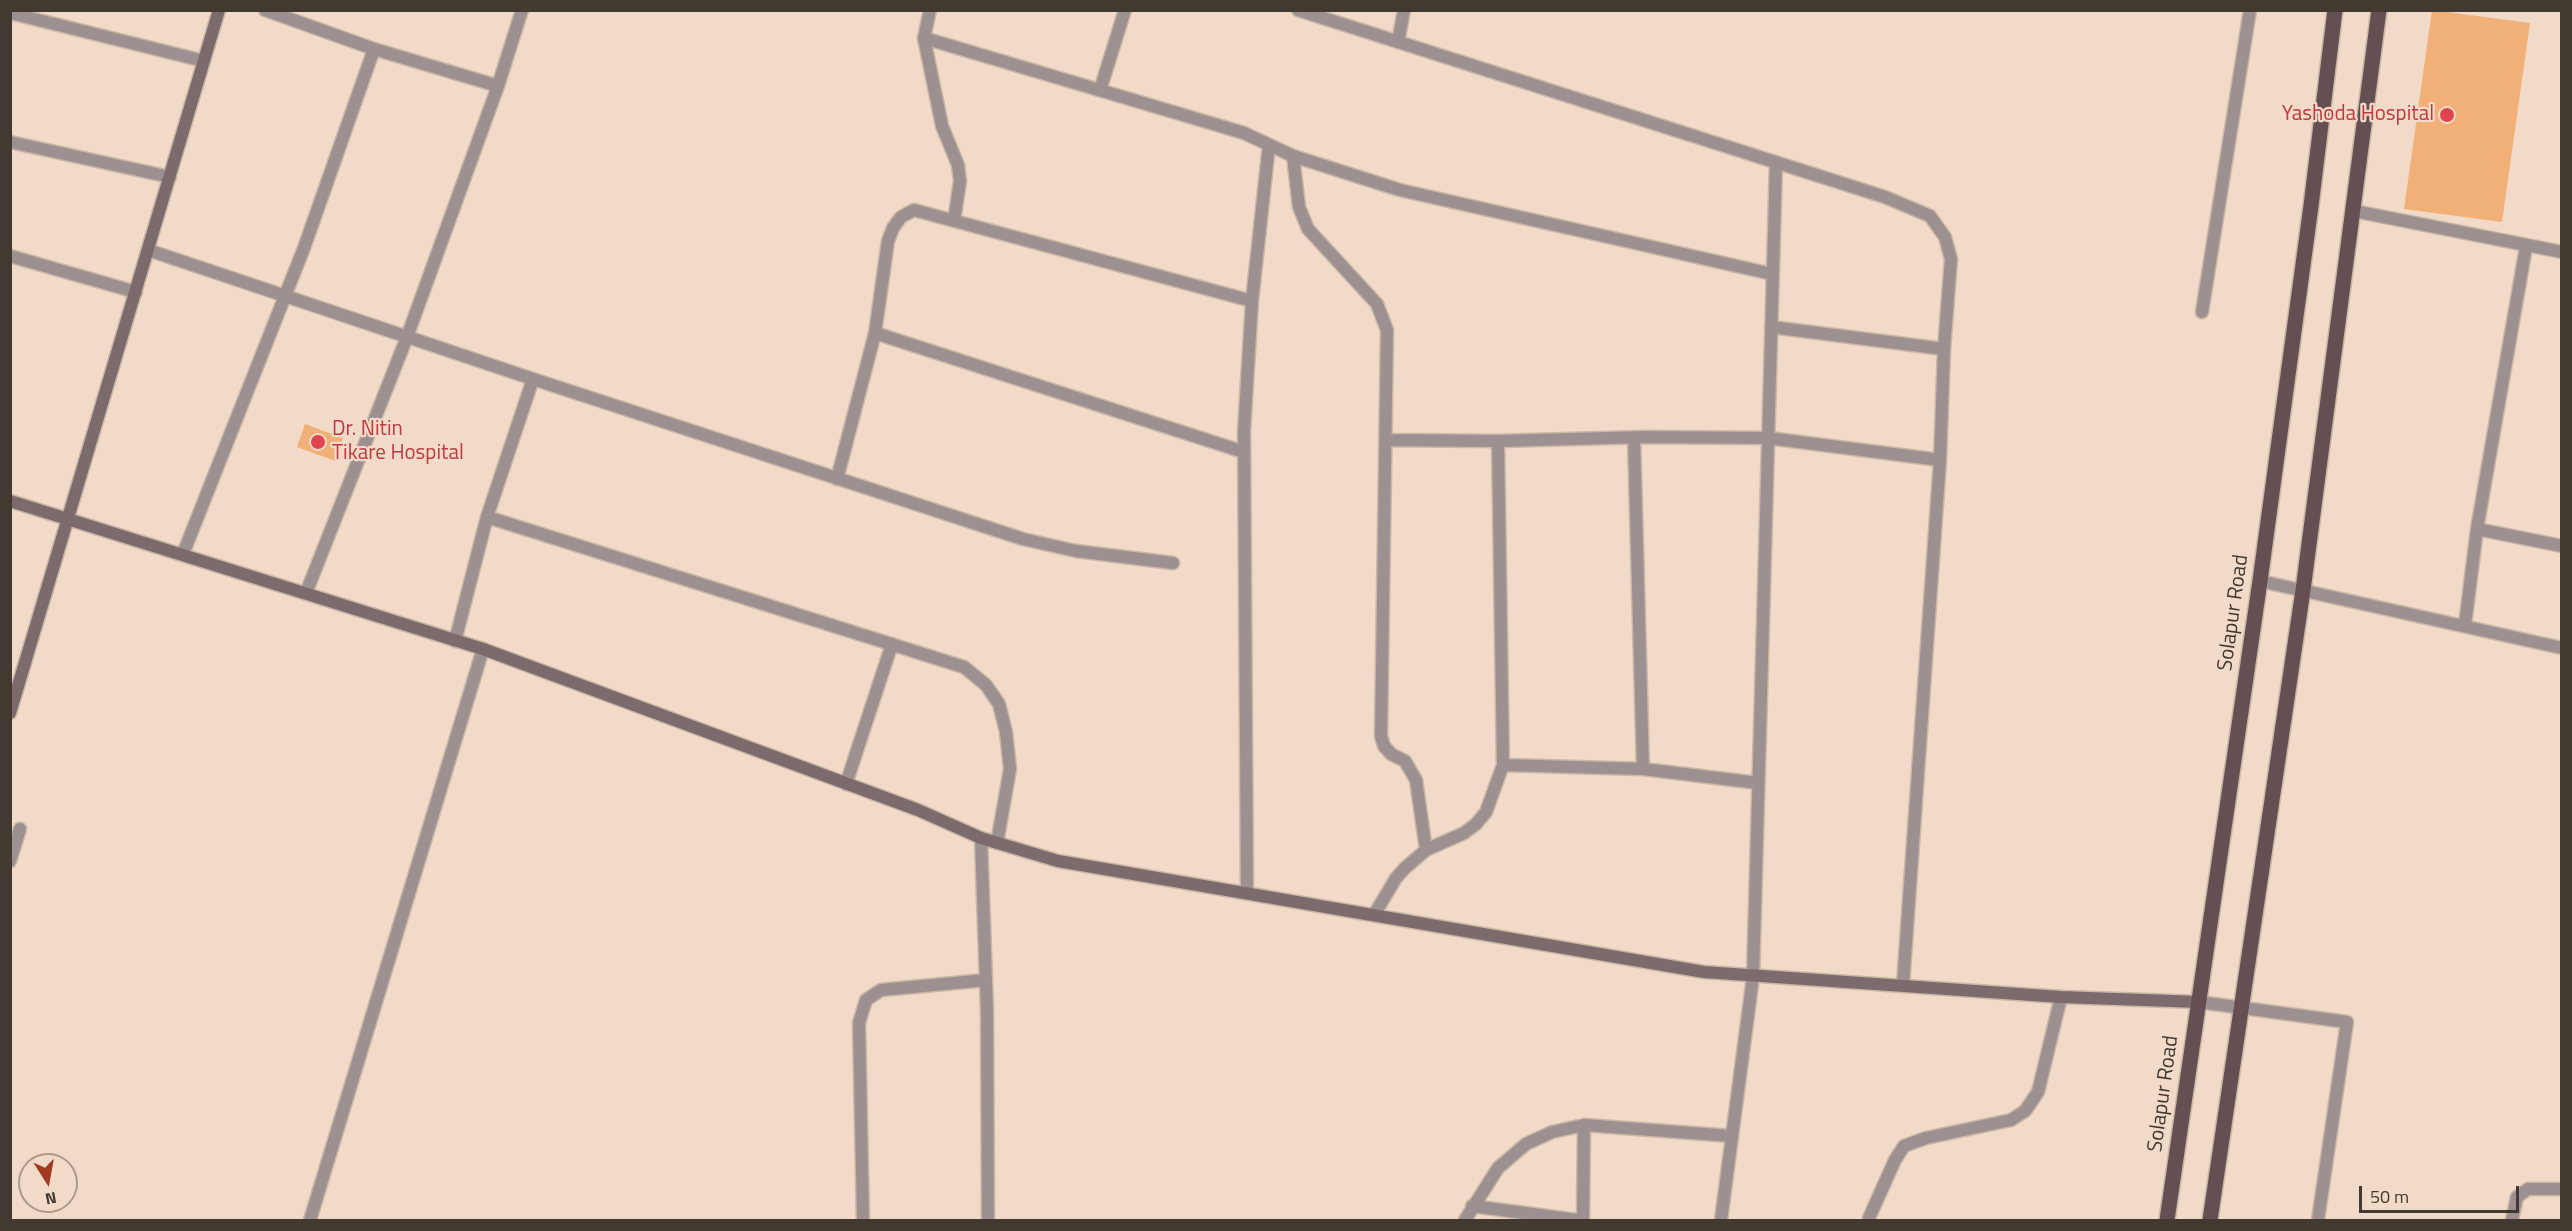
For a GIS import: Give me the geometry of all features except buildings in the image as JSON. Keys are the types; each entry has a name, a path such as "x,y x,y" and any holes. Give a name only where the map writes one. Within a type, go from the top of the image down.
{"main road":[{"name":"Solapur Road","path":"2167,1221 2260,580 2336,10"},
{"path":"2210,1221 2303,590 2379,10"}],"street":[{"path":"10,713 219,10"},
{"path":"265,10 374,49 498,86"},
{"path":"306,593 407,337 498,86 522,10"},
{"path":"930,10 924,38 942,126 958,165 960,181 954,221"},
{"path":"1100,90 1125,10"},
{"path":"1298,10 1885,197 1930,216 1945,237 1951,259 1944,349 1940,460 1903,985"},
{"path":"1398,42 1404,10"},
{"path":"2202,312 2250,10"},
{"path":"10,13 204,61"},
{"path":"924,38 1244,134 1293,156 1400,190 1772,274"},
{"path":"183,554 304,248 374,49"},
{"path":"10,142 170,177"},
{"path":"1247,893 1244,453 1252,301 1269,145"},
{"path":"1293,156 1299,207 1308,229 1377,304 1387,330 1381,736 1384,746 1391,754 1405,761 1416,780 1426,850"},
{"path":"1721,1221 1753,977 1776,162"},
{"path":"837,479 875,333 888,241 901,217 914,210 1252,301"},
{"path":"2354,211 2526,247 2562,252"},
{"path":"2465,625 2477,529 2526,247"},
{"path":"148,249 532,379 1023,539 1076,551 1173,563"},
{"path":"10,256 136,292"},
{"path":"1771,327 1944,349"},
{"path":"875,333 1244,453"},
{"path":"455,641 487,518 532,379"},
{"path":"1634,437 1643,769"},
{"path":"1387,440 1768,438 1940,460"},
{"path":"1374,915 1396,878 1426,850 1464,833 1476,824 1486,812 1503,765 1498,441"},
{"path":"10,501 483,649 918,810 981,838 1058,861 1704,972 2061,997 2199,1002 2347,1022 2318,1221"},
{"path":"487,518 964,667 986,686 999,704 1006,732 1010,769 998,843"},
{"path":"2477,529 2562,546"},
{"path":"2260,580 2562,648"},
{"path":"846,784 892,644"},
{"path":"310,1221 483,649"},
{"path":"1503,765 1643,769 1758,783"},
{"path":"10,861 20,829"},
{"path":"981,838 986,980 988,1221"},
{"path":"863,1221 859,1023 866,1000 881,990 986,980"},
{"path":"1869,1218 1895,1160 1904,1146 1926,1138 2012,1120 2025,1111 2038,1092 2061,997"},
{"path":"1465,1221 1472,1206 1498,1168 1526,1144 1552,1131 1584,1125 1732,1136"},
{"path":"1583,1221 1584,1125"},
{"path":"2512,1221 2517,1197 2528,1190 2562,1189"},
{"path":"1472,1206 1577,1221"}],"place":[{"name":"Yashoda Hospital","path":"2447,115"},
{"name":"Dr. Nitin Tikare Hospital","path":"318,442"}]}
